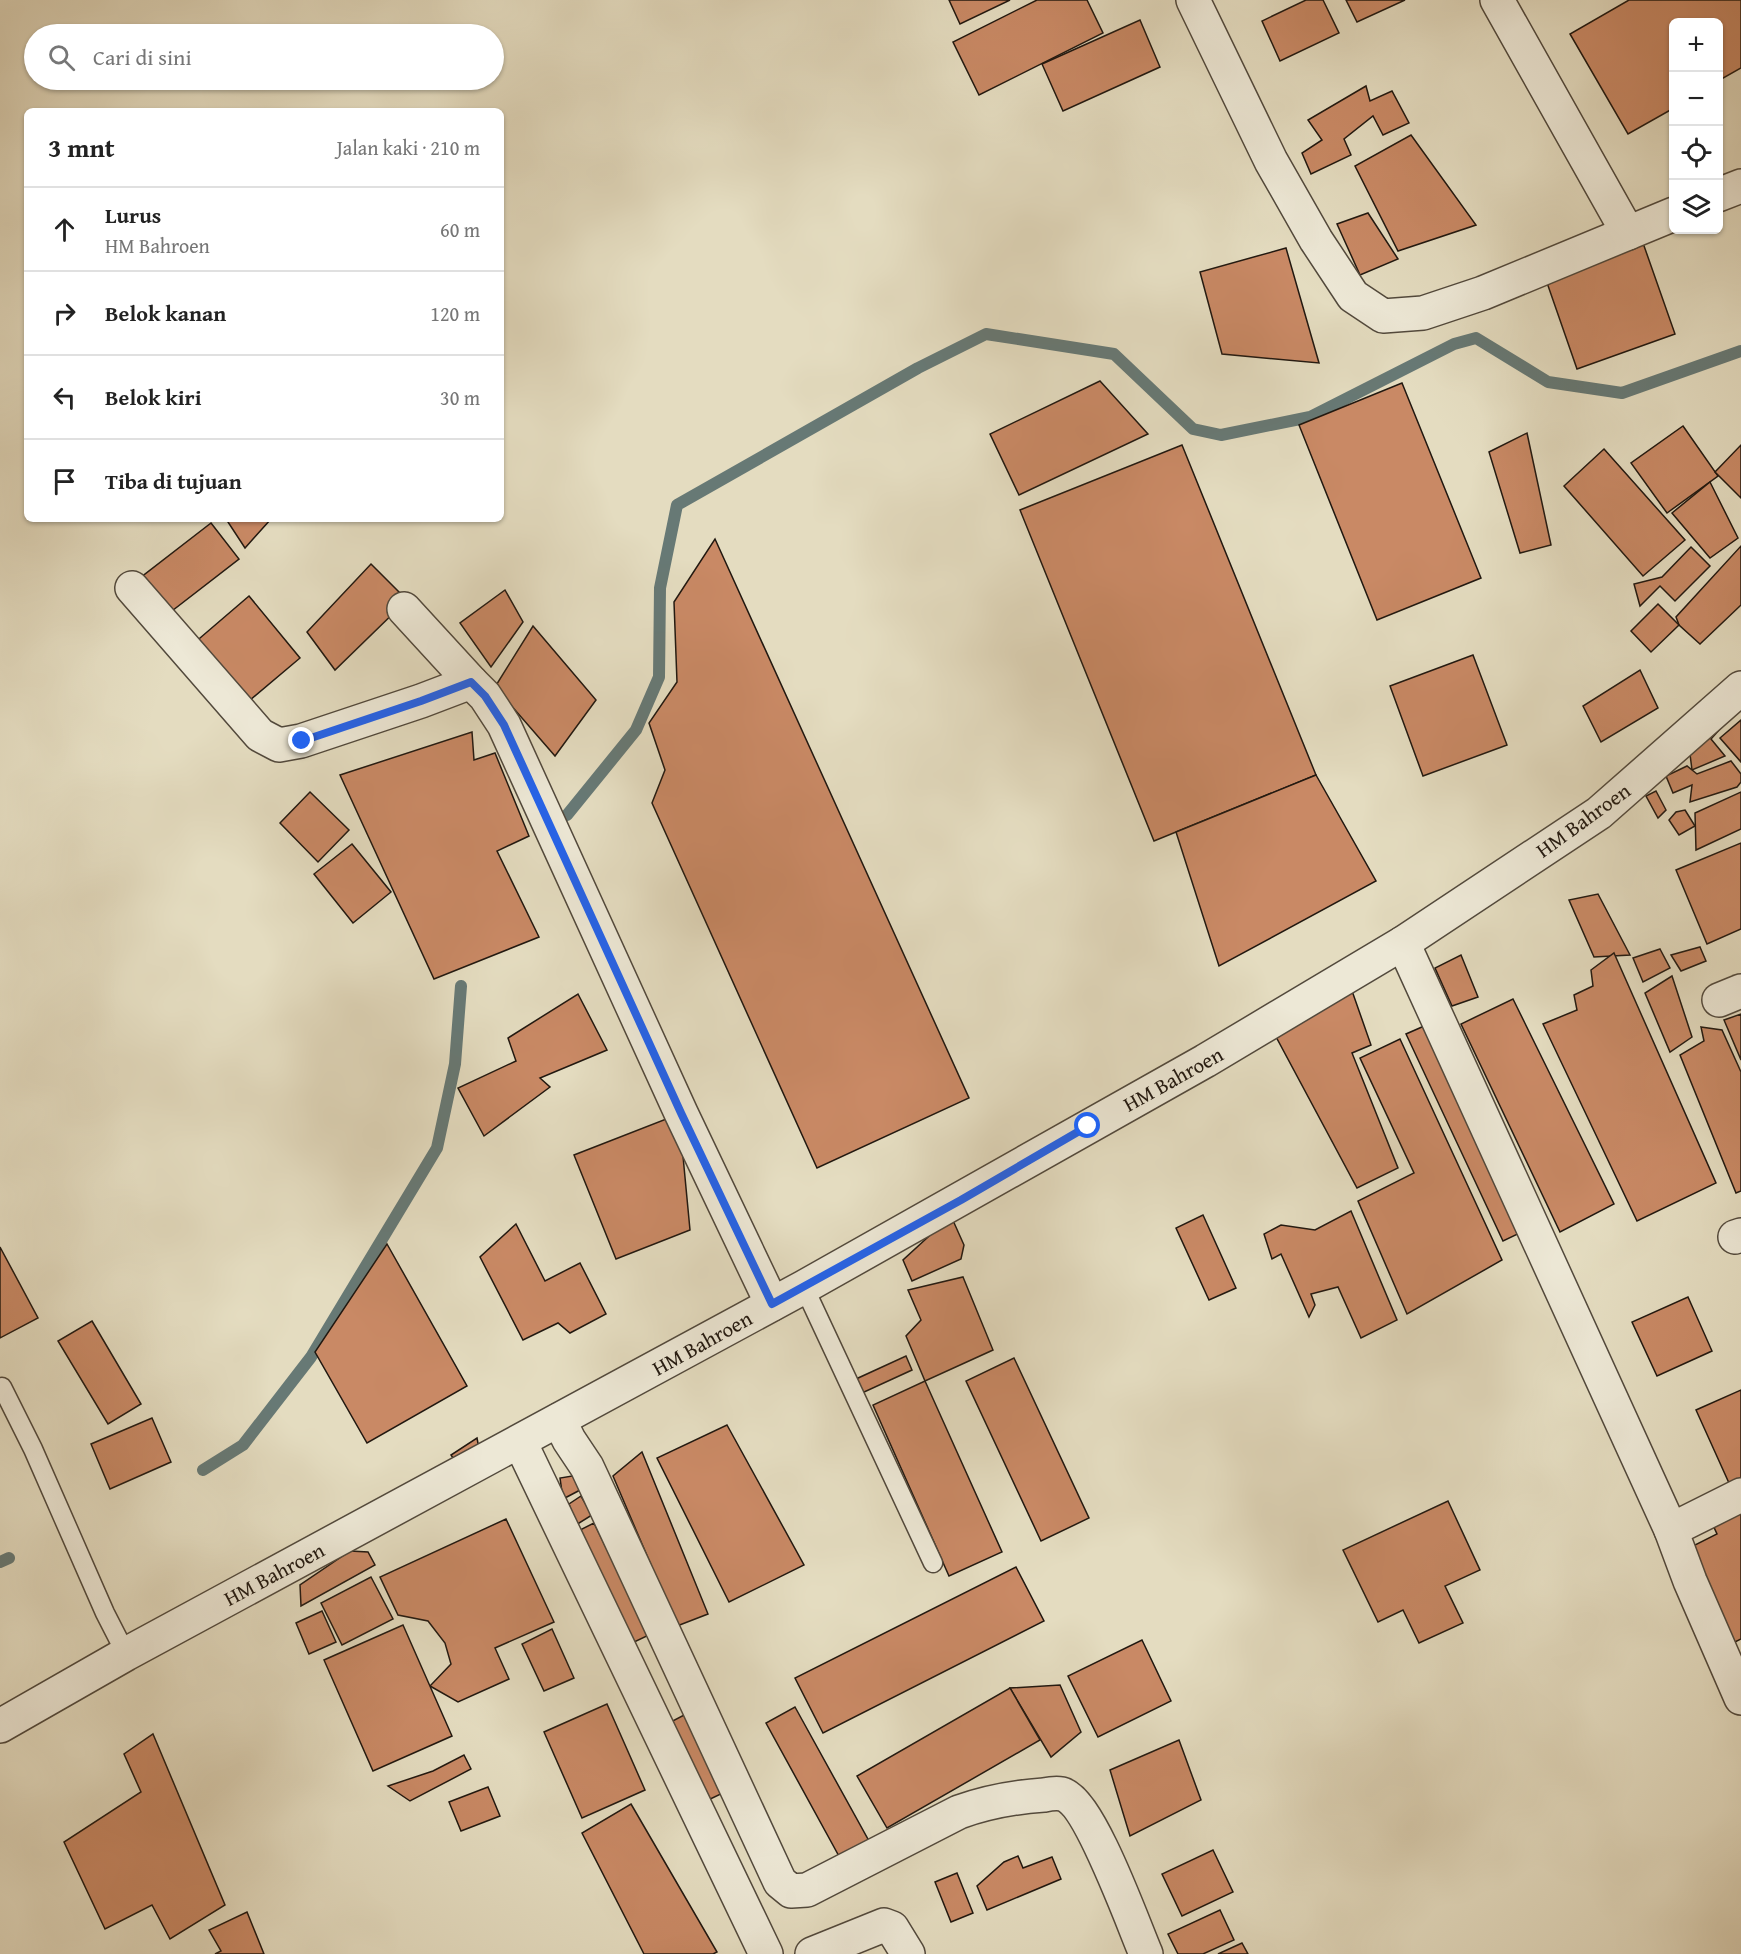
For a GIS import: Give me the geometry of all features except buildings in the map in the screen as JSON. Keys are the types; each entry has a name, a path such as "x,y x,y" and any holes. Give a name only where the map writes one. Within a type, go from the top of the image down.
{"street":[{"path":"1193,0 1270,161 1316,240 1353,296 1383,316 1423,313 1483,293 1669,216"},
{"path":"1497,0 1628,233"},
{"path":"1723,193 1741,186"},
{"path":"132,588 260,735 279,745 302,741 471,682"},
{"path":"404,609 485,696 504,725 681,1113 772,1304"},
{"name":"HM Bahroen","path":"0,1726 126,1654 804,1287 1205,1061 1403,943 1599,813 1741,688"},
{"path":"1403,943 1671,1530 1690,1581 1741,1698"},
{"path":"560,1420 569,1440 588,1467 780,1882 791,1891 807,1890 958,1812 982,1803 1060,1793 1071,1799 1094,1831 1146,1954"},
{"path":"520,1442 766,1954"},
{"path":"1671,1530 1741,1495"},
{"path":"812,1954 884,1925 892,1928 908,1954"}],"lane":[{"path":"804,1287 933,1563"},
{"path":"2,1387 33,1449 105,1613 126,1654"}],"waterway":[{"path":"567,815 636,730 659,677 660,588 677,505 918,368 986,334 1114,354 1193,429 1221,435 1310,417 1454,344 1476,338 1548,382 1622,393 1741,351"},
{"path":"203,1470 243,1445 311,1357 437,1148 455,1064 461,986"},
{"path":"0,1562 9,1558"}],"route":[{"path":"302,741 471,682 485,696 504,725 681,1113 772,1304 961,1200 1088,1126"}]}
